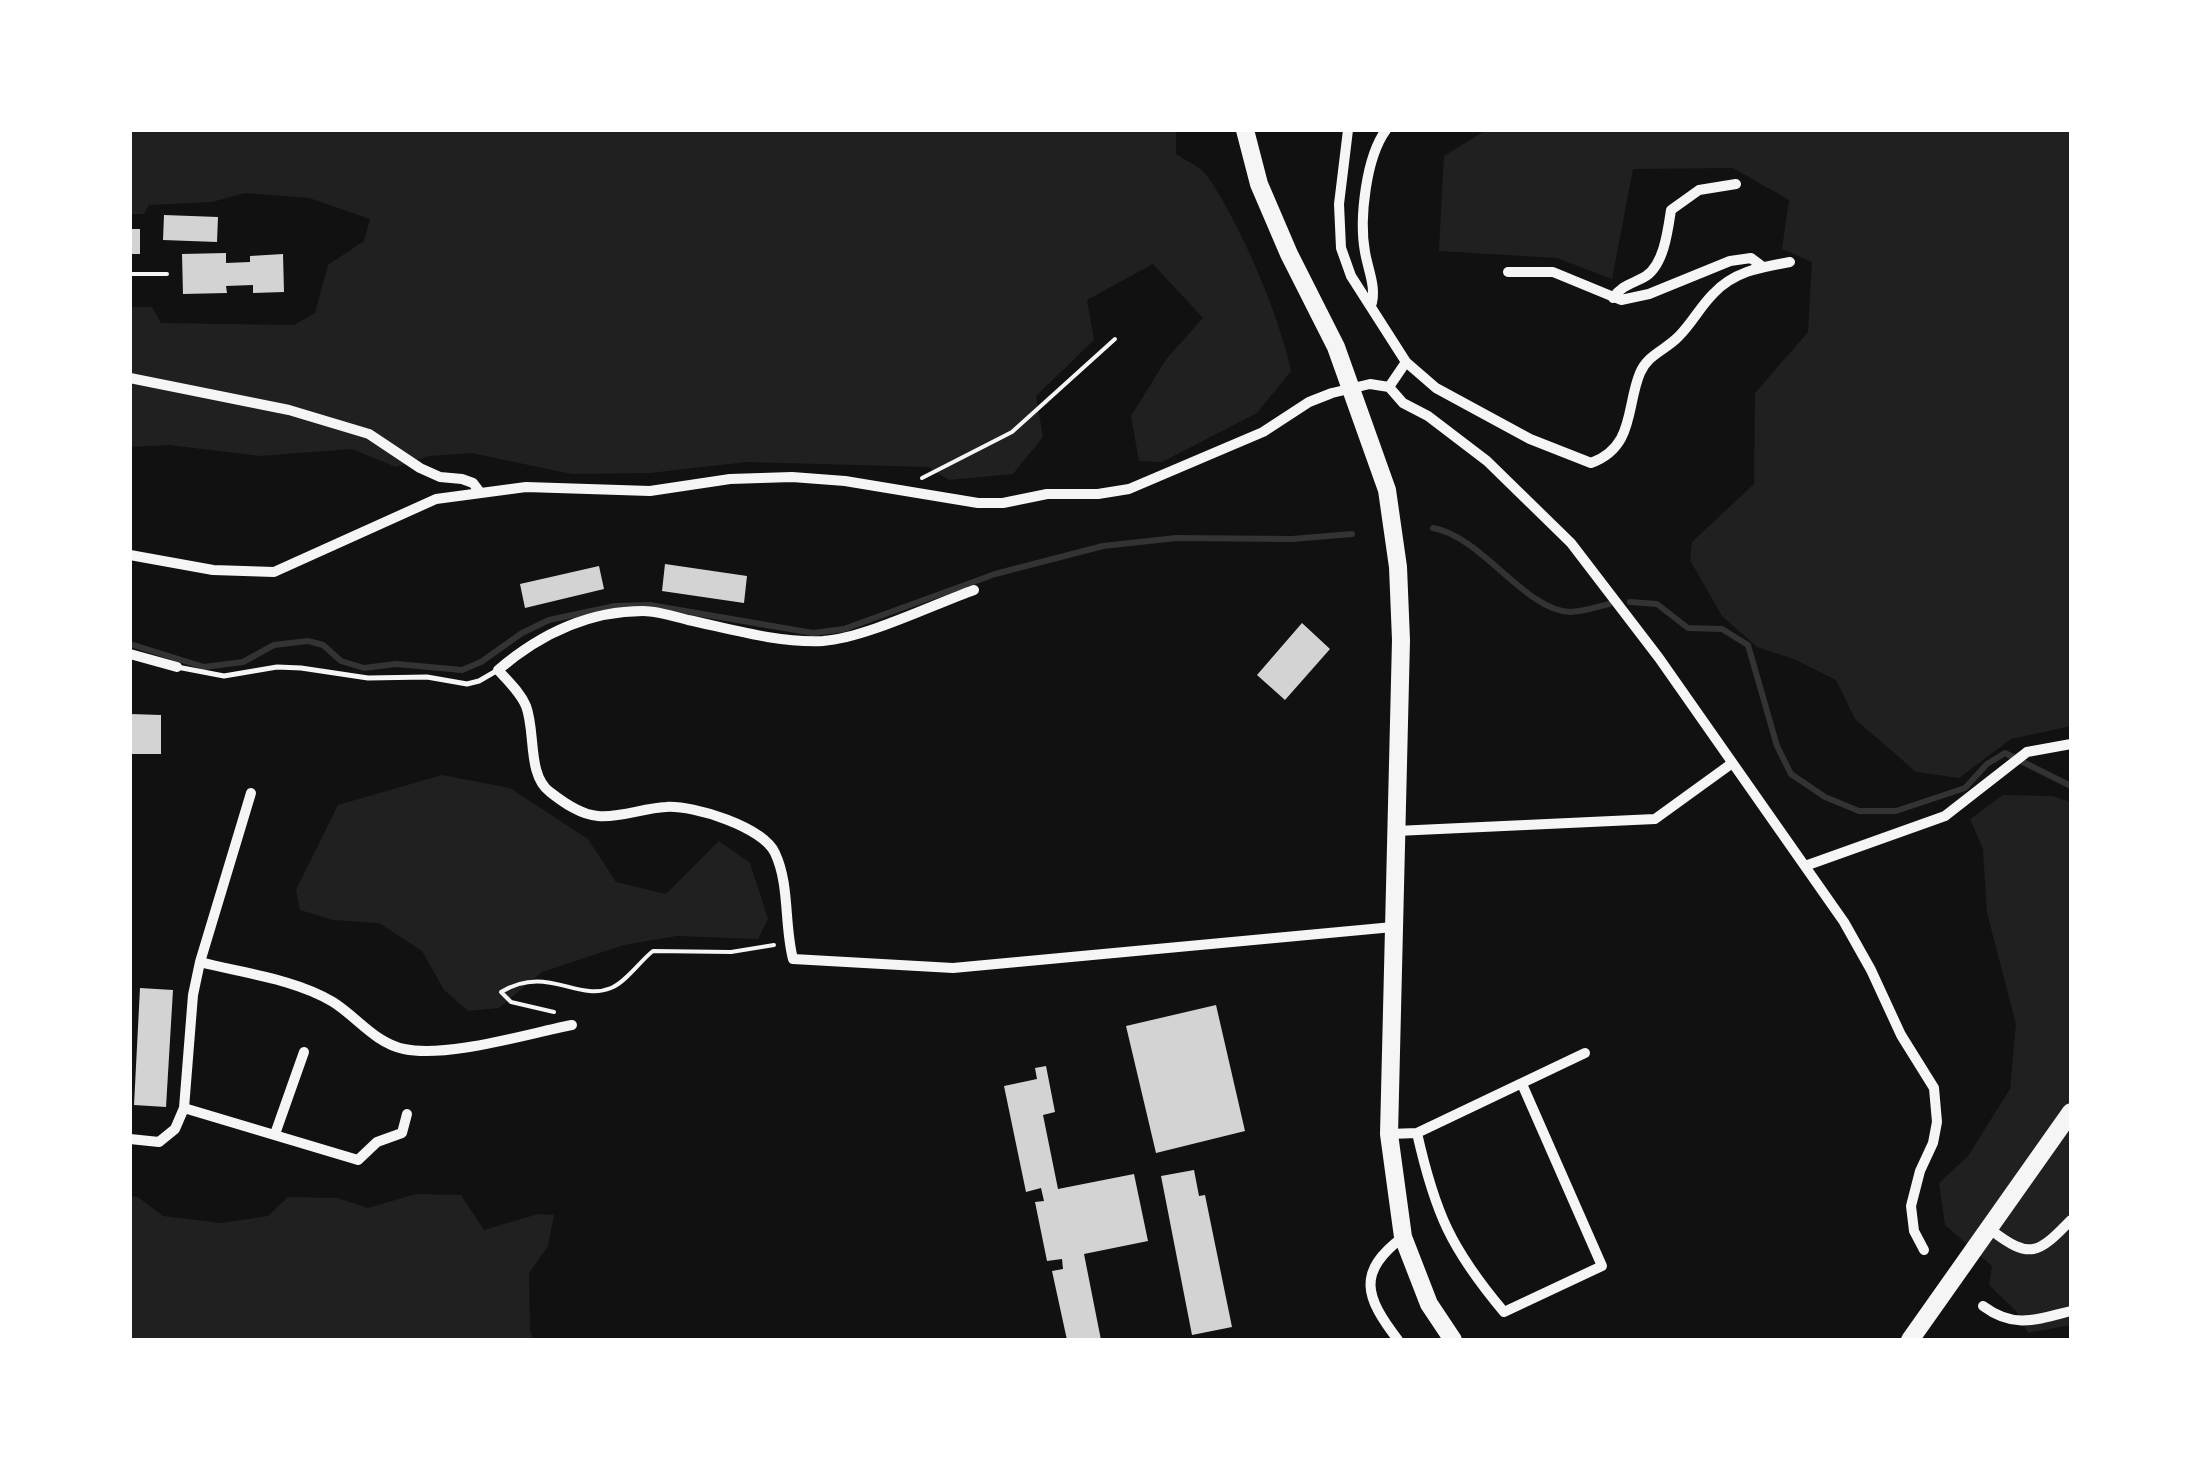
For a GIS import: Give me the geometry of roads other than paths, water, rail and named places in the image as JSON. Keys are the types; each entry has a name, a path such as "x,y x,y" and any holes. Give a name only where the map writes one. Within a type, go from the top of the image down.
{"main road":[{"path":"1245,130 1259,184 1353,387 1387,490 1398,567 1401,640 1389,1134 1403,1237 1430,1304 1454,1340"},
{"path":"1910,1340 2071,1112"}],"street":[{"path":"1348,130 1339,204 1342,248 1350,276 1406,362 1436,388 1530,439 1591,463 1621,440 1633,409 1641,369 1652,355 1678,338 1714,292 1738,274 1790,262"},
{"path":"1371,306 1374,296 1364,250 1364,217 1371,161 1386,130"},
{"path":"1614,298 1621,287 1649,274 1655,266 1672,210 1698,190 1736,184"},
{"path":"1508,272 1554,272 1621,300 1649,294 1730,261 1751,258 1763,267"},
{"path":"1389,387 1406,362"},
{"path":"130,378 289,410 369,434 420,468 440,477 474,483 479,491"},
{"path":"130,555 213,570 274,572 436,499 526,487 650,490 730,479 792,477 978,503 1003,503 1047,494 1098,494 1129,489 1263,432 1309,402 1353,387 1389,387 1403,403 1428,416 1487,461 1571,543 1659,658 1844,922 1901,1036 1934,1088 1935,1133 1912,1206 1914,1231 1924,1250"},
{"path":"974,590 858,634 824,641 780,639 642,612 602,617 567,625 537,639 498,670 524,702 532,725 538,776 546,790 583,813 599,816 668,806 698,812 751,829 773,848 781,869 793,959 954,968 1393,927"},
{"path":"130,654 177,667"},
{"path":"1805,866 1944,816 2027,752 2071,744"},
{"path":"1396,831 1654,818 1731,764"},
{"path":"130,1139 159,1142 175,1129 184,1108 193,995 200,962 251,793"},
{"path":"200,962 281,982 331,1001 383,1041 400,1048 423,1051 458,1047 572,1026"},
{"path":"275,1134 304,1052"},
{"path":"1389,1134 1417,1133 1585,1053"},
{"path":"1417,1133 1428,1182 1446,1230 1470,1271 1504,1312 1602,1266 1522,1084"},
{"path":"184,1108 358,1160 377,1142 402,1133 407,1114"},
{"path":"1990,1230 2013,1247 2030,1252 2046,1245 2071,1220"},
{"path":"1398,1340 1381,1318 1370,1291 1371,1268 1384,1251 1403,1237"},
{"path":"1982,1306 2000,1319 2017,1322 2071,1311"}],"lane":[{"path":"177,667 224,676 301,668 368,678 427,676 467,684 498,670"}],"waterway":[{"path":"1433,528 1468,544 1537,600 1553,608 1575,612 1609,604"},
{"path":"130,644 204,667 243,662 274,645 308,641 323,645 341,661 364,668 396,664 462,670 549,620 615,606 650,605 813,633 844,629 995,574 1103,546 1176,538 1292,539 1352,534"},
{"path":"1630,602 1657,604 1688,628 1722,629 1748,645 1777,746 1791,774 1825,797 1859,811 1896,811 1965,788 1987,764 2005,753 2071,786"}]}
